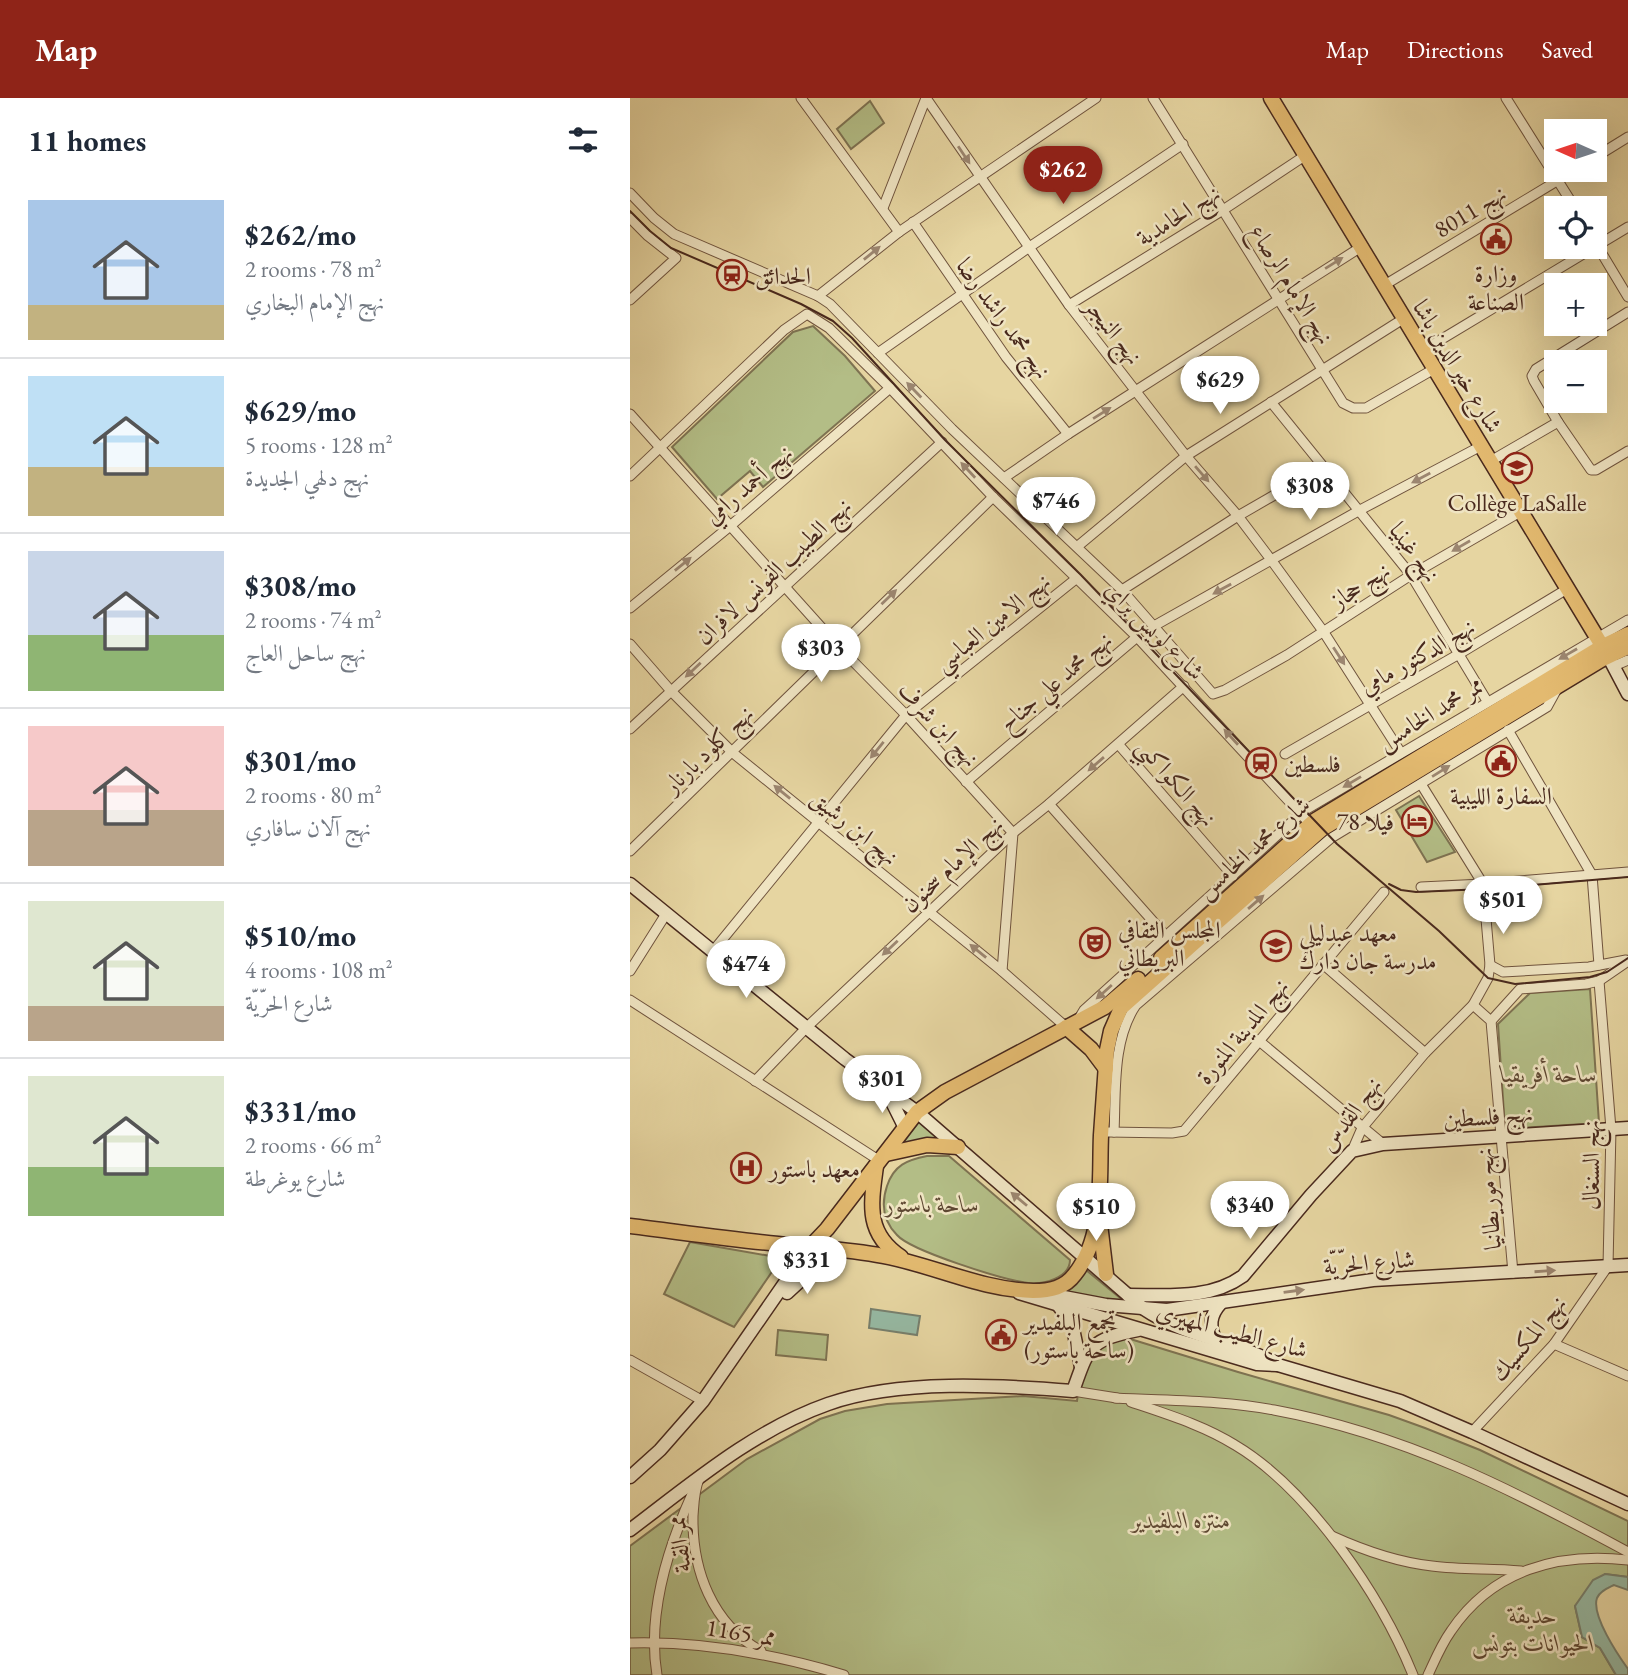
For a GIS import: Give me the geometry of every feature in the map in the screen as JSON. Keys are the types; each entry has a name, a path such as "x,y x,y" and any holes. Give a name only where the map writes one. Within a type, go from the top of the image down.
{"main road":[{"name":"شارع خير الدين باشا","path":"1271,98 1605,651"},
{"name":"شارع محمد الخامس","path":"1097,1207 1107,1132 1106,1069 1111,1031 1121,1008 1322,829 1559,685 1628,634"},
{"name":"شارع محمد الخامس","path":"809,1248 827,1229 917,1112 945,1091 1112,1002 1306,819 1605,651 1628,647"},
{"path":"1605,651 1628,694"},
{"path":"630,884 917,1112 1144,1309 1174,1326 1259,1354 1278,1365"},
{"path":"1072,1025 1106,1069"},
{"path":"884,1088 895,1103 905,1128"},
{"name":"نهج فلسطين","path":"1352,1152 1382,1144 1628,1128"},
{"path":"904,1259 891,1251 878,1235 872,1220 872,1200 881,1160 927,1145 958,1147"},
{"name":"نهج القدس","path":"1128,1295 1212,1291 1232,1284 1352,1152"},
{"path":"995,1286 1033,1291 1053,1290 1065,1284 1086,1257 1092,1241 1097,1207"},
{"path":"1097,1207 1106,1274"},
{"name":"شارع الطيب المهيري","path":"630,1226 904,1259 1257,1364 1278,1365 1400,1401 1628,1504"},
{"path":"630,1478 660,1450 703,1401 809,1248"},
{"path":"758,1324 815,1265 845,1250"},
{"name":"شارع الحرّيّة","path":"1033,1291 1107,1305 1174,1309 1373,1280 1628,1265"},
{"path":"1242,1276 1244,1286 1255,1296"},
{"path":"1217,1342 1211,1326 1212,1317 1221,1303"},
{"path":"1058,1305 1072,1324 1081,1367"},
{"path":"630,1530 758,1437 830,1403 860,1396 955,1387 1020,1387 1073,1391 1081,1367 1098,1342 1109,1336 1142,1329"}],"street":[{"path":"801,98 899,232"},
{"path":"883,208 926,98"},
{"name":"نهج النيجر","path":"926,98 1069,305 1186,456 1238,516 1323,631 1401,753"},
{"path":"818,296 913,222 1096,98"},
{"name":"نهج الإمام الرصاع","path":"1153,98 1343,403 1353,408 1366,408 1434,369"},
{"path":"1507,98 1544,158"},
{"path":"1607,150 1628,137"},
{"path":"878,353 1183,144"},
{"name":"نهج الحامدية","path":"1069,305 1306,155"},
{"name":"نهج 8011","path":"1383,286 1556,182"},
{"name":"شارع لويس براي","path":"630,193 674,234 818,296 842,315 952,429 1122,590 1213,694 1221,691"},
{"path":"630,218 675,259 630,300"},
{"name":"نهج محمد راشد رضا","path":"913,222 1006,357 1068,434"},
{"path":"1607,238 1628,228"},
{"path":"1004,478 1278,298 1361,247"},
{"path":"1422,351 1570,259"},
{"path":"1605,259 1628,297"},
{"path":"1628,312 1533,372 1534,381 1558,422 1591,470 1596,470 1628,451"},
{"name":"شارع لويس براي","path":"662,447 785,330 807,314 817,319 890,388 993,497 1137,637 1306,819"},
{"path":"1078,546 1186,456 1403,319"},
{"name":"نهج أحمد رامي","path":"630,608 729,527 890,388"},
{"name":"نهج غينيا","path":"1271,402 1410,575 1487,701"},
{"name":"نهج ابن شرف","path":"630,414 662,447 729,527 1013,833"},
{"path":"1489,462 1558,422"},
{"name":"نهج الطبيب الفونس لافران","path":"630,729 942,442"},
{"path":"1154,626 1360,510 1481,446"},
{"path":"630,477 662,447"},
{"path":"1122,590 1238,516 1323,467"},
{"name":"نهج كلود بارنار","path":"630,851 993,497"},
{"name":"نهج حجاز","path":"1221,691 1287,655 1410,575 1520,512"},
{"name":"نهج الامين العباسي","path":"713,951 906,715 1077,578"},
{"name":"نهج الدكتور مامي","path":"1285,754 1567,589"},
{"name":"ممر محمد الخامس","path":"1072,1025 1084,1010 1233,876 1306,819 1401,753 1487,701 1605,651 1628,620"},
{"name":"نهج محمد علي جناح","path":"965,782 1137,637"},
{"name":"نهج ابن رشيق","path":"630,644 671,691 733,753 1072,1025"},
{"name":"شارع محمد الخامس","path":"1605,651 1628,660"},
{"path":"1107,1132 1119,1048 1123,1031 1136,1005 1331,838 1547,708 1559,685"},
{"name":"نهج الإمام سحنون","path":"755,1081 807,1027 1013,833 1119,745 1184,686"},
{"path":"1508,730 1592,875 1599,965"},
{"name":"نهج الكواكبي","path":"1119,745 1233,876"},
{"path":"1421,784 1483,884 1490,965 1486,984"},
{"path":"1049,804 1166,936"},
{"path":"1002,971 1013,833"},
{"path":"1421,887 1628,872"},
{"name":"نهج المدينة المنورة","path":"1107,1132 1184,1131 1384,892"},
{"path":"630,971 666,914"},
{"path":"1490,965 1498,971 1506,971 1599,965 1628,960"},
{"path":"1473,1006 1491,1021 1520,989 1599,981 1628,960"},
{"path":"1323,964 1425,1054"},
{"path":"1486,984 1506,971"},
{"name":"نهج السنغال","path":"1599,981 1611,1129 1608,1266"},
{"name":"نهج القدس","path":"1352,1152 1362,1128 1425,1054 1473,1006 1486,984"},
{"path":"630,1000 881,1160"},
{"name":"نهج موريطانيا","path":"1491,1021 1513,1273"},
{"path":"1258,1041 1382,1144"},
{"name":"نهج المكسيك","path":"1472,1432 1554,1345 1608,1266"},
{"path":"1554,1345 1628,1376"},
{"path":"630,1360 703,1401"},
{"path":"1073,1391 1115,1398 1271,1409 1376,1435 1446,1461 1519,1494 1628,1552"},
{"path":"1115,1398 1214,1433 1236,1445 1280,1479 1329,1535 1386,1619 1413,1675"},
{"name":"ممر القبة","path":"657,1675 653,1643 662,1579 680,1523 697,1483"},
{"name":"ممر القبة","path":"697,1483 694,1548 706,1589 731,1628 766,1654"},
{"path":"1329,1535 1384,1558 1433,1567 1489,1567 1521,1571"},
{"path":"1428,1675 1442,1644 1465,1614 1483,1597 1521,1571 1573,1558 1628,1559"},
{"name":"ممر 1165","path":"630,1643 694,1644 766,1654 844,1675"}],"green space":[{"path":"870,101 884,123 851,149 837,129"},
{"path":"813,326 845,356 875,391 763,487 750,471 717,499 672,447 793,332"},
{"path":"1419,796 1455,852 1427,862 1396,810"},
{"name":"ساحة أفريقيا","path":"1590,989 1599,1123 1505,1129 1498,1024 1530,993"},
{"path":"921,1119 948,1142 900,1147"},
{"name":"ساحة باستور","path":"949,1156 1070,1260 1066,1271 1055,1279 1041,1283 1016,1281 938,1256 906,1242 897,1235 884,1212 887,1186 897,1168 913,1159"},
{"path":"690,1242 776,1257 778,1263 734,1327 664,1294"},
{"path":"1086,1270 1125,1302 1060,1294 1070,1289"},
{"path":"778,1330 828,1335 826,1360 776,1355"},
{"name":"منتزه البلفيدير","path":"1127,1338 1425,1428 1480,1450 1628,1521 1628,1577 1605,1574 1575,1606 1582,1637 1600,1648 1616,1675 630,1675 630,1546 747,1459 820,1419 845,1411 887,1404 1023,1396 1077,1401 1082,1365 1107,1341"}],"shaded area":[{"path":"871,1309 920,1316 917,1335 869,1328"},
{"path":"1605,1574 1628,1577 1628,1590 1614,1585 1600,1593 1596,1605 1612,1645 1628,1669 1628,1675 1616,1675 1600,1648 1582,1637 1575,1606 1593,1580"}],"tram line":[{"path":"630,211 671,248 801,304 833,321 852,338 945,440 1081,575 1337,844 1439,931 1488,978 1515,984 1590,977 1607,972 1628,958"},
{"path":"1389,884 1401,890 1416,892 1628,877"}],"place":[{"name":"وزارة الصناعة","path":"1496,239"},
{"name":"الحدائق","path":"732,275"},
{"name":"Collège LaSalle","path":"1517,468"},
{"name":"السفارة الليبية","path":"1501,761"},
{"name":"فلسطين","path":"1261,763"},
{"name":"فيلا 78","path":"1417,821"},
{"name":"المجلس الثقافي البريطاني","path":"1095,943"},
{"name":"معهد عبدليلي مدرسة جان دارك","path":"1276,946"},
{"name":"معهد باستور","path":"746,1168"},
{"name":"تجمع البلفيدير (ساحة باستور)","path":"1001,1335"}],"park label":[{"name":"حديقة الحيوانات بتونس","path":"1533,1628"}]}
